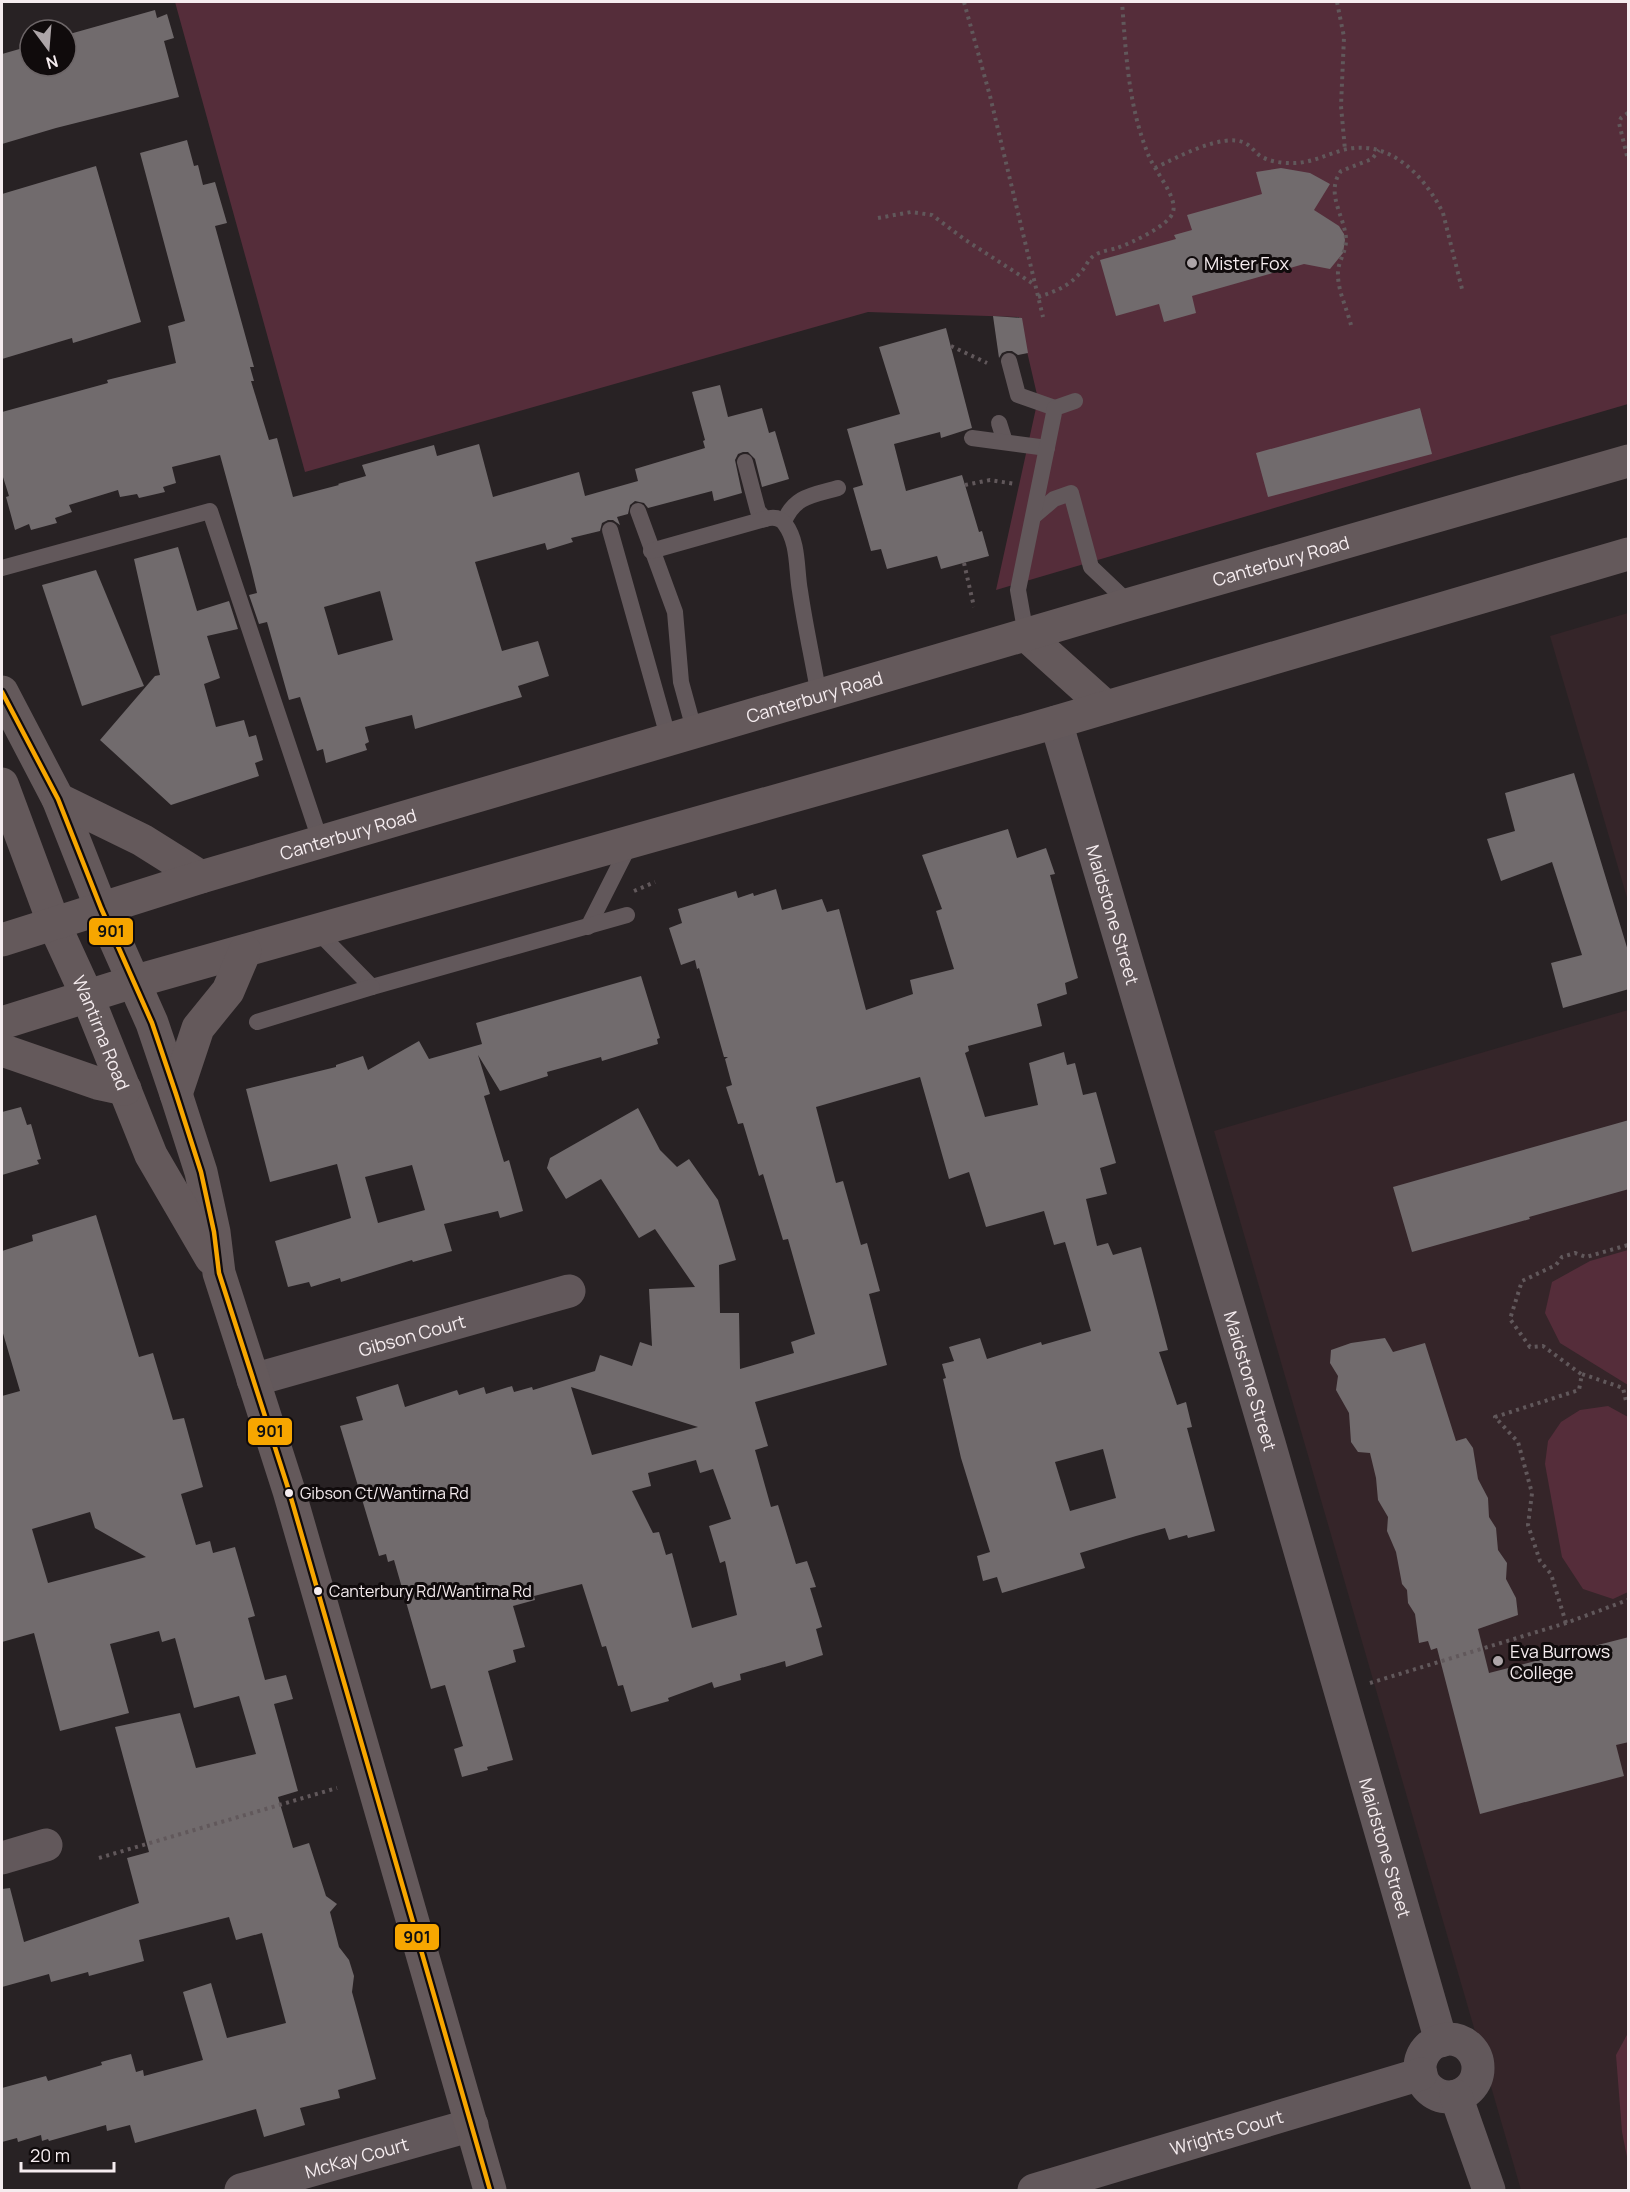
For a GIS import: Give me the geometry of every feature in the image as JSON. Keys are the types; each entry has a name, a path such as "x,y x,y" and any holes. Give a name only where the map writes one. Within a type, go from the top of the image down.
{"main road":[{"name":"Canterbury Road","path":"2,940 201,877 1130,604 1629,461"},
{"path":"2,1023 88,998 133,982 1056,722 1629,554"},
{"path":"1026,635 1107,707"},
{"name":"Wantirna Road","path":"2,692 58,799 101,908 152,1023 176,1094 201,1172 214,1232 219,1273 321,1602 490,2190"},
{"name":"Wantirna Road","path":"2,784 54,924 88,998 151,1155 219,1273"},
{"path":"58,799 142,840 201,877"},
{"path":"176,1094 198,1029 228,990 245,951"},
{"path":"2,1050 97,1083 125,1089"}],"street":[{"name":"Maidstone Street","path":"1056,722 1266,1433 1441,2041"},
{"name":"Gibson Court","path":"253,1380 569,1291"},
{"path":"2,1858 46,1845"},
{"path":"1453,2040 1463,2043 1472,2051 1477,2061 1478,2072 1474,2083 1466,2092 1456,2096 1444,2097 1433,2093 1425,2085 1421,2074 1424,2053 1432,2045 1441,2041 1453,2040"},
{"name":"Wrights Court","path":"1034,2190 1421,2074"},
{"path":"1456,2096 1489,2190"},
{"name":"McKay Court","path":"242,2190 472,2125"}],"lane":[{"path":"1011,368 1018,395 1055,408 1076,401"},
{"path":"1026,635 1018,590 1055,408"},
{"path":"999,423 1005,442"},
{"path":"972,438 1047,448"},
{"path":"745,462 758,511 765,519"},
{"path":"784,522 793,504 801,499 838,488"},
{"path":"1034,516 1054,499 1071,493 1091,567 1130,604"},
{"path":"2,568 34,557 210,511 321,843"},
{"path":"638,511 675,612 681,682 682,736"},
{"path":"651,551 773,517 784,522 795,548 799,590 819,696"},
{"path":"610,530 682,736"},
{"path":"588,927 631,842"},
{"path":"257,1022 627,915"},
{"path":"317,931 372,987"}],"path":[{"path":"964,2 990,96 1043,317"},
{"path":"1038,297 1065,287 1083,271 1092,256 1129,243 1166,222 1173,212 1174,204 1138,130 1132,104 1122,2"},
{"path":"1336,2 1344,37 1341,113 1345,150"},
{"path":"1629,114 1621,118 1619,123 1629,160"},
{"path":"1155,168 1199,149 1235,139 1248,144 1264,158 1289,163 1314,160 1345,150 1364,148 1396,156 1438,202 1447,223 1451,251 1463,293"},
{"path":"1351,325 1338,275 1346,247 1346,238 1335,196 1335,184 1341,171 1372,159 1379,150"},
{"path":"878,218 911,212 932,215 964,239 1035,285"},
{"path":"951,346 1011,368"},
{"path":"965,484 990,480 1039,490"},
{"path":"964,563 974,607"},
{"path":"1629,1245 1586,1257 1575,1253 1562,1257 1556,1265 1522,1281 1510,1319 1530,1347 1543,1346 1582,1374 1623,1388 1626,1401 1629,1403"},
{"path":"1566,1623 1551,1574 1540,1561 1528,1525 1532,1492 1518,1442 1496,1417 1579,1390 1582,1374"},
{"path":"1369,1683 1566,1623 1629,1600"},
{"path":"99,1858 337,1788"}],"shaded area":[{"path":"175,2 1628,2 1628,404 996,590 1038,399 1019,317 868,312 305,472"},
{"path":"1628,613 1628,901 1550,636"},
{"name":"Eva Burrows College","path":"1628,1010 1628,2190 1521,2190 1214,1131"},
{"path":"1628,1250 1628,1385 1560,1343 1545,1313 1552,1282 1590,1261"},
{"path":"1608,1406 1628,1417 1628,1592 1613,1599 1583,1589 1562,1557 1545,1464 1548,1441 1561,1422 1580,1410"},
{"path":"1628,2033 1628,2162 1622,2132 1616,2055"}],"building":[{"path":"155,10 157,18 167,14 174,38 164,41 179,97 2,144 2,54 18,49 18,78 78,78 78,32"},
{"path":"187,140 194,166 198,165 203,185 215,182 227,223 215,226 254,367 250,367 254,381 251,381 269,440 277,438 293,497 366,476 362,465 434,445 437,456 479,444 493,497 579,472 585,496 638,481 635,469 705,448 703,441 705,440 692,392 720,385 728,417 762,408 769,433 775,431 789,479 762,487 755,459 748,452 743,452 738,454 735,460 742,493 714,501 712,491 648,508 644,503 635,501 630,505 628,514 617,517 620,525 613,520 608,520 602,523 600,531 571,538 573,542 547,550 545,543 475,562 502,651 538,641 549,676 518,686 522,697 415,729 412,715 365,727 369,742 365,744 367,750 326,763 323,749 317,751 300,697 289,700 267,622 259,624 249,595 257,593 220,455 172,467 176,483 163,487 165,492 139,498 137,494 120,497 118,490 69,505 72,512 55,518 57,523 31,530 29,524 15,530 6,497 9,496 2,474 2,412 108,383 107,380 176,363 168,326 185,321 140,153","holes":["380,591 393,640 338,655 324,607"]},
{"path":"96,166 141,322 73,343 72,338 2,359 2,194"},
{"path":"1281,168 1310,173 1330,184 1314,210 1339,226 1344,234 1343,253 1330,269 1304,264 1192,296 1196,313 1164,322 1159,304 1116,316 1100,260 1176,239 1174,235 1192,230 1187,215 1262,194 1256,172"},
{"path":"993,316 1022,318 1028,353 1018,355 1007,351 999,358"},
{"path":"946,328 972,428 941,438 940,432 894,444 906,491 962,475 979,532 982,531 989,556 941,569 937,556 887,569 881,549 871,551 853,488 863,485 847,429 900,414 879,347"},
{"path":"1420,408 1432,454 1268,497 1256,453"},
{"path":"178,547 197,611 229,601 238,629 207,636 220,678 204,684 216,727 244,720 249,737 256,735 263,760 255,763 259,776 171,805 100,740 155,676 160,675 134,559"},
{"path":"96,570 144,686 82,706 42,585"},
{"path":"1574,773 1629,954 1629,989 1563,1008 1551,963 1582,955 1552,862 1501,881 1487,839 1515,831 1505,793"},
{"path":"1008,829 1017,858 1046,848 1055,874 1050,875 1078,978 1065,983 1067,994 1037,1004 1042,1026 968,1046 969,1051 965,1053 985,1117 1038,1105 1029,1063 1064,1052 1067,1065 1075,1063 1083,1095 1096,1092 1116,1163 1100,1168 1107,1194 1086,1199 1097,1246 1108,1243 1113,1255 1141,1247 1168,1350 1159,1352 1177,1405 1186,1402 1192,1427 1187,1428 1215,1531 1169,1540 1165,1528 1136,1536 1080,1553 1085,1568 1002,1593 997,1577 983,1581 977,1556 990,1552 961,1458 943,1379 946,1378 942,1364 954,1361 949,1347 980,1338 987,1359 1041,1342 1042,1345 1091,1331 1065,1242 1054,1245 1044,1211 986,1227 969,1172 949,1179 920,1077 816,1107 836,1183 843,1181 861,1245 867,1243 880,1291 869,1294 887,1365 755,1402 768,1446 755,1450 771,1507 778,1505 796,1564 807,1561 816,1587 810,1588 822,1627 816,1629 823,1655 786,1667 785,1661 740,1674 741,1680 714,1688 712,1682 668,1698 669,1701 631,1712 623,1685 618,1686 606,1646 602,1647 582,1584 534,1596 535,1600 513,1606 525,1647 513,1650 516,1662 488,1671 513,1760 462,1777 454,1749 463,1746 445,1685 431,1689 394,1560 388,1562 386,1554 379,1556 340,1426 363,1420 356,1397 398,1384 405,1407 457,1390 459,1395 484,1387 486,1394 512,1386 514,1392 532,1387 533,1390 595,1371 600,1355 632,1366 640,1342 652,1346 649,1289 695,1287 655,1229 639,1238 601,1179 566,1199 547,1168 550,1158 638,1108 660,1150 677,1167 689,1159 718,1200 736,1260 719,1265 720,1313 739,1313 740,1369 794,1353 791,1342 815,1334 788,1239 783,1240 763,1174 759,1176 743,1123 738,1124 726,1087 732,1085 725,1059 728,1057 724,1057 699,968 697,969 695,960 681,965 669,928 682,923 678,909 736,891 738,898 776,889 782,910 822,899 827,912 839,909 866,1010 913,994 910,980 954,969 936,911 942,909 922,855","holes":["571,1387 698,1427 592,1455","1103,1449 1116,1498 1070,1511 1055,1462","696,1460 700,1473 713,1469 731,1519 709,1526 720,1563 725,1561 737,1615 692,1628 672,1553 666,1555 659,1532 653,1533 632,1491 651,1486 648,1473"]},
{"path":"641,976 660,1038 657,1039 658,1044 602,1061 601,1057 547,1072 548,1076 500,1091 478,1055 490,1094 484,1096 504,1162 509,1160 523,1211 500,1218 498,1211 444,1224 452,1251 413,1262 412,1260 341,1282 340,1278 311,1287 309,1282 288,1287 275,1241 351,1218 337,1164 270,1182 246,1089 336,1067 336,1065 363,1056 368,1070 419,1041 429,1059 482,1044 476,1023","holes":["412,1165 425,1210 378,1223 365,1177"]},
{"path":"21,1107 27,1125 31,1124 41,1159 37,1160 39,1164 2,1175 2,1112"},
{"path":"1629,1120 1629,1189 1412,1252 1393,1187"},
{"path":"96,1215 139,1357 153,1353 173,1420 184,1418 203,1487 181,1494 196,1545 210,1541 213,1553 235,1547 255,1616 248,1618 265,1680 286,1675 293,1699 274,1704 298,1791 278,1797 293,1848 309,1843 326,1896 337,1904 330,1912 339,1947 349,1960 354,1976 352,1992 376,2079 338,2090 340,2098 300,2108 305,2125 264,2137 256,2109 135,2143 130,2125 107,2131 106,2125 49,2141 48,2139 42,2141 41,2135 18,2142 17,2138 2,2142 2,2088 46,2076 48,2081 131,2054 136,2072 143,2070 144,2076 203,2060 183,1992 211,1983 227,2038 286,2023 262,1933 236,1940 229,1917 139,1940 144,1961 89,1976 88,1972 51,1982 49,1974 2,1987 2,1889 10,1888 24,1942 139,1903 127,1858 149,1852 115,1727 180,1713 196,1768 256,1754 239,1696 194,1708 175,1638 162,1642 159,1631 110,1644 129,1713 60,1731 34,1633 2,1642 2,1396 20,1391 2,1330 2,1251 33,1241 32,1235","holes":["90,1512 95,1528 146,1557 48,1583 32,1529"]},
{"path":"1385,1338 1393,1352 1425,1343 1456,1441 1466,1438 1473,1448 1478,1479 1488,1498 1489,1517 1496,1528 1498,1550 1507,1563 1506,1579 1516,1598 1518,1615 1478,1629 1489,1673 1629,1637 1629,1742 1616,1745 1624,1776 1480,1814 1437,1648 1431,1650 1428,1641 1419,1643 1415,1614 1408,1603 1407,1590 1402,1584 1396,1552 1387,1531 1388,1517 1378,1500 1370,1453 1358,1452 1351,1442 1349,1413 1336,1390 1338,1376 1330,1363 1331,1350 1351,1343"}],"transit line":[{"name":"901","path":"2,692 58,799 101,908 152,1023 176,1094 201,1172 214,1232 219,1273 289,1491 490,2190"}],"place":[{"name":"Mister Fox","path":"1192,263"},
{"name":"Gibson Ct/Wantirna Rd","path":"289,1493"},
{"name":"Canterbury Rd/Wantirna Rd","path":"318,1591"},
{"name":"Eva Burrows College","path":"1498,1661"}]}
